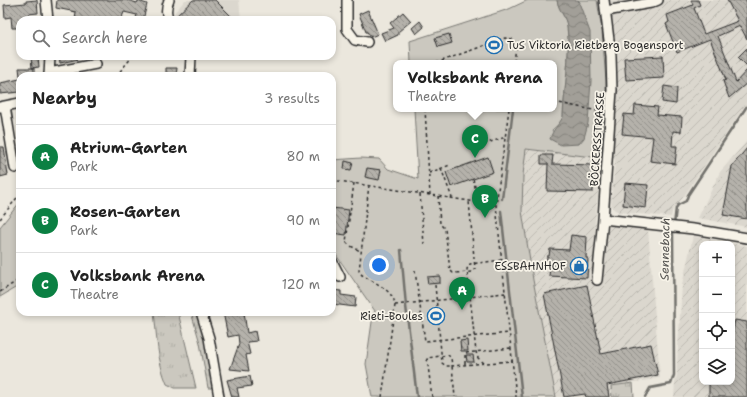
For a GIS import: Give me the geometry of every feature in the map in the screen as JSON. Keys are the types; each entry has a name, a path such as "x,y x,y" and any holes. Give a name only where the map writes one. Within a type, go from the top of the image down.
{"street":[{"path":"46,0 48,16"},
{"path":"167,16 166,6 169,0"},
{"path":"347,0 347,29 355,40 367,42"},
{"name":"BÖCKERSSTRASSE","path":"597,280 612,90 611,56 604,0"},
{"path":"606,11 651,3 658,0"},
{"path":"49,72 50,60"},
{"path":"190,72 191,60"},
{"path":"62,72 96,64"},
{"path":"15,168 10,132 3,106 16,104"},
{"path":"0,134 10,132"},
{"path":"603,219 693,229 747,238"},
{"path":"336,269 340,277"},
{"path":"202,316 209,338 218,397"}],"path":[{"path":"444,60 505,38 513,39 516,46 514,60"},
{"path":"119,72 129,60"},
{"path":"557,102 592,110"},
{"path":"425,112 430,195"},
{"path":"509,112 496,205 516,397"},
{"path":"484,144 506,137"},
{"path":"429,173 450,165"},
{"path":"441,168 452,198"},
{"path":"473,179 479,202"},
{"path":"336,181 496,205"},
{"path":"354,183 346,242 360,251"},
{"path":"369,185 358,270 362,275 391,294 395,299 382,397"},
{"path":"420,193 424,244"},
{"path":"438,196 440,224 445,229 450,270 453,273 474,271 475,263 469,201"},
{"path":"0,219 16,199"},
{"path":"484,363 478,358 476,352 467,272 468,266 475,263 502,260"},
{"path":"415,271 425,341 510,333"},
{"path":"0,292 16,282"},
{"path":"435,285 442,363 446,366 452,366 513,361"},
{"path":"456,291 464,288 464,292 470,291"},
{"path":"395,305 505,293"},
{"path":"465,365 464,353 511,348"},
{"path":"432,397 427,358 448,355 451,358 456,397"}],"shaded area":[{"path":"185,0 239,0 241,16 172,16"},
{"path":"597,0 747,0 747,102 682,199 673,208 671,217 619,212 611,206 615,159 601,158 606,102 606,81 602,31"},
{"path":"747,141 747,227 698,218 720,172"},
{"path":"526,149 601,158 595,224 648,229 660,378 611,386 612,397 556,397 533,280 522,211 523,175"},
{"path":"693,236 720,241 699,241 699,385 735,385 735,244 747,246 747,397 674,397 682,285"}],"green space":[{"path":"528,0 557,0 565,19 568,38 568,61 563,117 560,123 552,130 561,145 580,2 578,0 597,0 602,31 606,102 601,158 526,149 523,175 522,211 533,280 556,397 372,397 366,364 373,315 375,311 336,255 336,160 361,158 379,159 388,169 418,179 414,112 557,112 557,60 411,60 410,41 509,9"},
{"path":"16,207 16,287 0,297 0,227"},
{"path":"154,316 179,316 196,388 175,388 167,384 159,357"},
{"path":"192,316 200,316 210,356 213,386 211,388 208,388 200,343"},
{"path":"633,383 634,397 612,397 611,386"}],"water":[{"path":"557,0 578,0 590,32 591,81 588,123 584,138 579,144 561,145 550,139 563,117 568,61 567,26"}],"building":[{"path":"37,0 38,13 28,14 28,16 16,16 16,28 12,28 11,17 5,18 4,5 26,3 26,1"},
{"path":"57,0 127,0 147,4 144,16 137,16 124,12 122,16 76,16 76,12 56,8"},
{"path":"193,0 215,0 231,16 176,16"},
{"path":"691,0 698,0 700,5 694,8 704,34 738,21 727,0 747,0 747,39 740,26 718,36 736,82 747,70 747,83 729,98 723,81 726,80 710,39 677,52 666,24 669,22 667,15 693,5"},
{"path":"368,10 378,34 371,37 366,32 359,14"},
{"path":"403,12 411,21 398,32 398,35 385,41 381,33 394,28 390,23"},
{"path":"420,21 424,27 416,34 412,28"},
{"path":"449,34 452,43 438,47 435,38"},
{"path":"747,48 747,66 738,57"},
{"path":"663,56 664,78 626,80 624,58"},
{"path":"31,60 38,60 39,67 32,68"},
{"path":"60,60 74,60 60,63"},
{"path":"19,68 34,68 34,72 20,72"},
{"path":"166,68 177,68 176,72 166,72"},
{"path":"16,80 16,92 0,94 0,83"},
{"path":"664,86 677,88 676,104 662,102"},
{"path":"635,105 658,107 657,115 682,117 681,132 673,131 672,146 677,146 675,164 650,161 653,137 622,134 624,114 634,115"},
{"path":"0,147 4,147 8,175 0,177"},
{"path":"747,148 747,219 723,215 732,166"},
{"path":"541,155 553,155 552,164 594,165 593,192 547,191 548,164 541,164"},
{"path":"488,157 493,172 451,187 446,172"},
{"path":"345,161 353,163 351,170 344,169"},
{"path":"367,168 381,170 379,180 365,177"},
{"path":"625,183 648,185 646,208 623,205"},
{"path":"336,208 349,210 346,235 336,234"},
{"path":"571,235 587,237 587,278 549,276 550,267 546,266 547,256 549,256 550,249 569,250"},
{"path":"440,276 440,283 428,284 427,277"},
{"path":"587,285 601,354 651,344 658,375 607,385 609,397 586,397 585,394 564,397 544,294"},
{"path":"336,290 341,291 341,295 356,297 355,307 336,305"},
{"path":"224,316 245,316 247,333 255,331 257,341 247,342 250,354 246,355 249,371 230,369 239,344 238,335 228,337"},
{"path":"735,320 747,322 747,397 709,397 709,385 735,385"},
{"path":"467,340 468,351 461,351 460,341"},
{"path":"466,355 473,355 474,362 467,362"},
{"path":"250,376 252,386 237,388 239,397 232,397 227,380"}],"waterway":[{"name":"Sennebach","path":"645,397 650,388 671,384 674,375 673,234 676,208 678,205 686,201 688,195 747,106"},
{"path":"502,199 513,112"},
{"path":"501,211 522,397"},
{"path":"401,250 417,397"}],"place":[{"name":"TuS Viktoria Rietberg Bogensport","path":"494,45"},
{"name":"Volksbank Arena","path":"475,158"},
{"name":"Rosen-Garten","path":"485,218"},
{"name":"ESSBAHNHOF","path":"579,266"},
{"name":"Atrium-Garten","path":"462,310"},
{"name":"Rieti-Boules","path":"436,316"}]}
